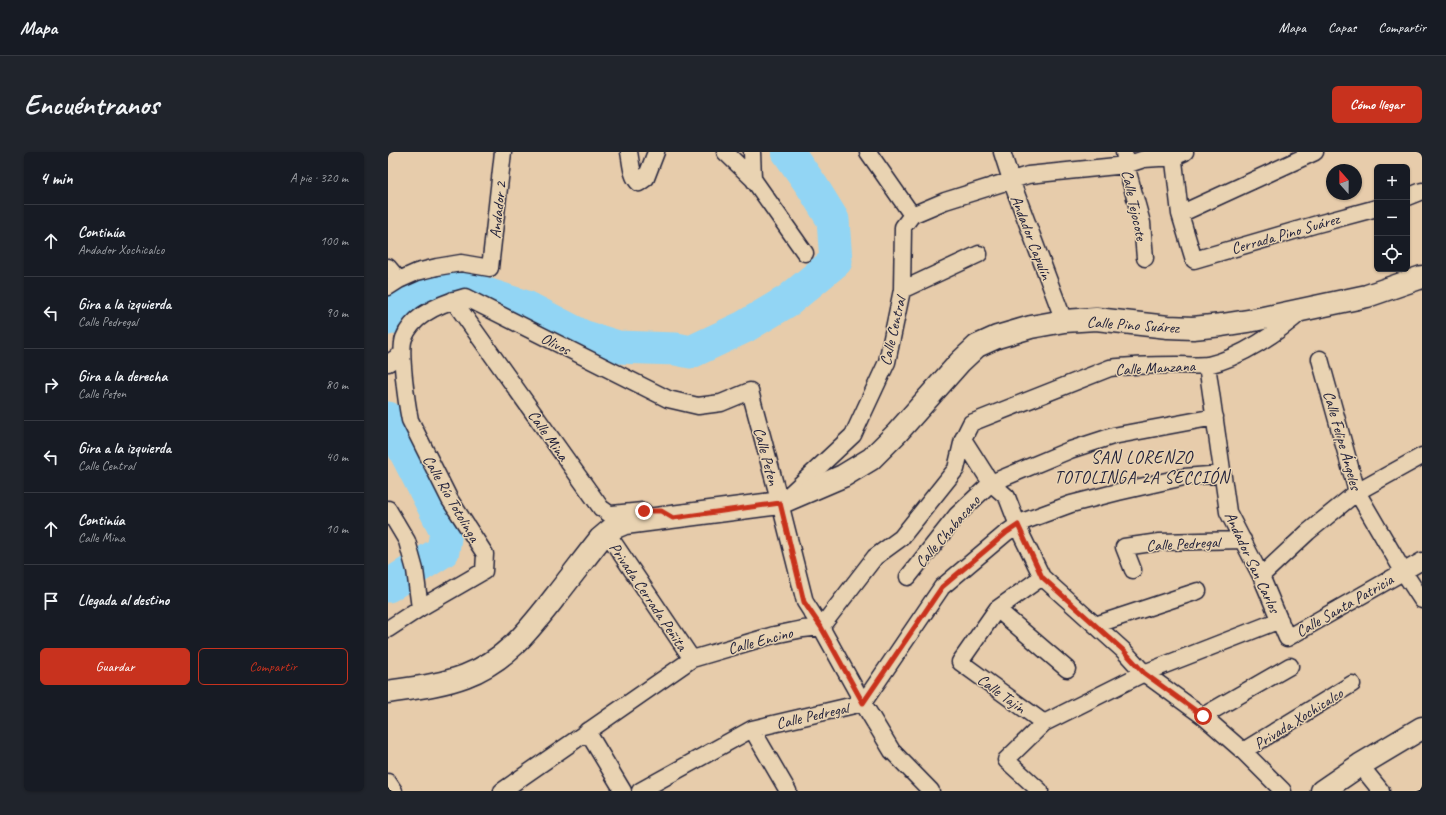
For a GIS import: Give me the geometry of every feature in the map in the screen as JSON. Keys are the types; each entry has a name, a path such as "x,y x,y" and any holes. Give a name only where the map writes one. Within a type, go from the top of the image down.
{"street":[{"name":"Andador 2","path":"393,284 416,272 461,263 490,268 503,152"},
{"path":"629,152 634,176 639,182 646,178 656,152"},
{"path":"725,152 753,179 805,253"},
{"path":"752,152 753,179"},
{"path":"868,152 912,215 945,201 1028,175 1125,158 1144,159 1177,154 1180,214 1315,152"},
{"name":"Andador Capulín","path":"1002,152 1064,321"},
{"name":"Calle Tejocote","path":"1125,158 1142,223 1145,258"},
{"path":"1410,196 1422,191"},
{"name":"Cerrada Pino Suárez","path":"1180,214 1194,260 1374,209"},
{"name":"Calle Central","path":"780,503 853,435 887,362 902,290 903,227 912,215"},
{"path":"902,290 979,254"},
{"path":"388,267 393,284"},
{"name":"Calle Pino Suárez","path":"780,503 843,476 871,459 897,433 960,362 977,346 997,337 1031,327 1064,321 1096,319 1168,327 1193,328 1254,320 1368,296 1422,277"},
{"name":"Olivos","path":"402,354 404,339 411,325 427,312 453,300 465,297 668,399 698,406 721,403 750,390"},
{"name":"Calle Mina","path":"453,300 604,511 612,514 661,511 673,518"},
{"name":"Calle Manzana","path":"963,440 971,423 1110,368 1130,365 1207,365 1227,358 1251,347 1278,331 1303,310"},
{"path":"388,363 402,354"},
{"name":"Calle Río Totolinga","path":"402,354 407,407 410,420 450,500 485,554 484,571 420,608"},
{"name":"Calle Felipe Ángeles","path":"1320,359 1357,492 1403,571 1422,600"},
{"name":"Andador San Carlos","path":"1207,365 1228,512 1261,576 1287,638"},
{"name":"Calle Peten","path":"750,390 804,602 821,627 863,703 892,751 931,791"},
{"name":"Calle Chabacano","path":"908,577 956,515 991,484 1070,450 1113,436 1215,417"},
{"path":"963,440 991,484 1007,497 1042,577 1123,650 1144,673 1203,716 1243,751 1283,791"},
{"path":"821,627 876,557 901,538 956,469 963,440"},
{"path":"1261,576 1308,532 1357,492 1422,456"},
{"name":"Calle Pedregal","path":"640,791 752,729 863,703 942,587 1006,533 1022,522 1071,504 1184,477 1222,474"},
{"path":"388,692 443,682 465,676 485,667 505,654 526,634 600,539 613,528 625,523 780,503"},
{"path":"388,509 406,541 415,570 420,608 388,629"},
{"name":"Privada Cerrada Peñita","path":"607,533 692,659"},
{"name":"Calle Pedregal","path":"1133,570 1124,547 1159,542 1243,540"},
{"name":"Calle Santa Patricia","path":"1287,638 1422,561"},
{"path":"1042,577 997,609 1067,670"},
{"path":"1095,625 1198,591"},
{"name":"Calle Tajín","path":"997,609 960,662 1044,723"},
{"path":"1040,791 1006,760 1044,723 1144,673 1280,620"},
{"name":"Calle Encino","path":"502,791 692,659 774,635 821,627"},
{"path":"1203,716 1290,666"},
{"name":"Privada Xochicalco","path":"1243,751 1352,684"},
{"path":"1322,791 1360,765 1422,728"},
{"path":"752,729 788,791"},
{"path":"587,731 623,791"},
{"path":"1360,765 1381,791"},
{"path":"388,782 394,791"}],"waterway":[{"path":"388,319 406,297 453,281 480,292 526,307 582,336 618,347 676,349 691,352 744,327 789,300 836,261 833,220 812,186 788,152"},
{"path":"388,418 446,531 443,551 388,586"}],"district":[{"name":"SAN LORENZO TOTOLINGA 2A SECCIÓN","path":"1142,467"}],"route":[{"path":"644,511 661,511 673,518 780,503 804,602 821,627 863,703 942,587 1006,533 1018,525 1042,577 1123,650 1144,673 1203,716"}]}
